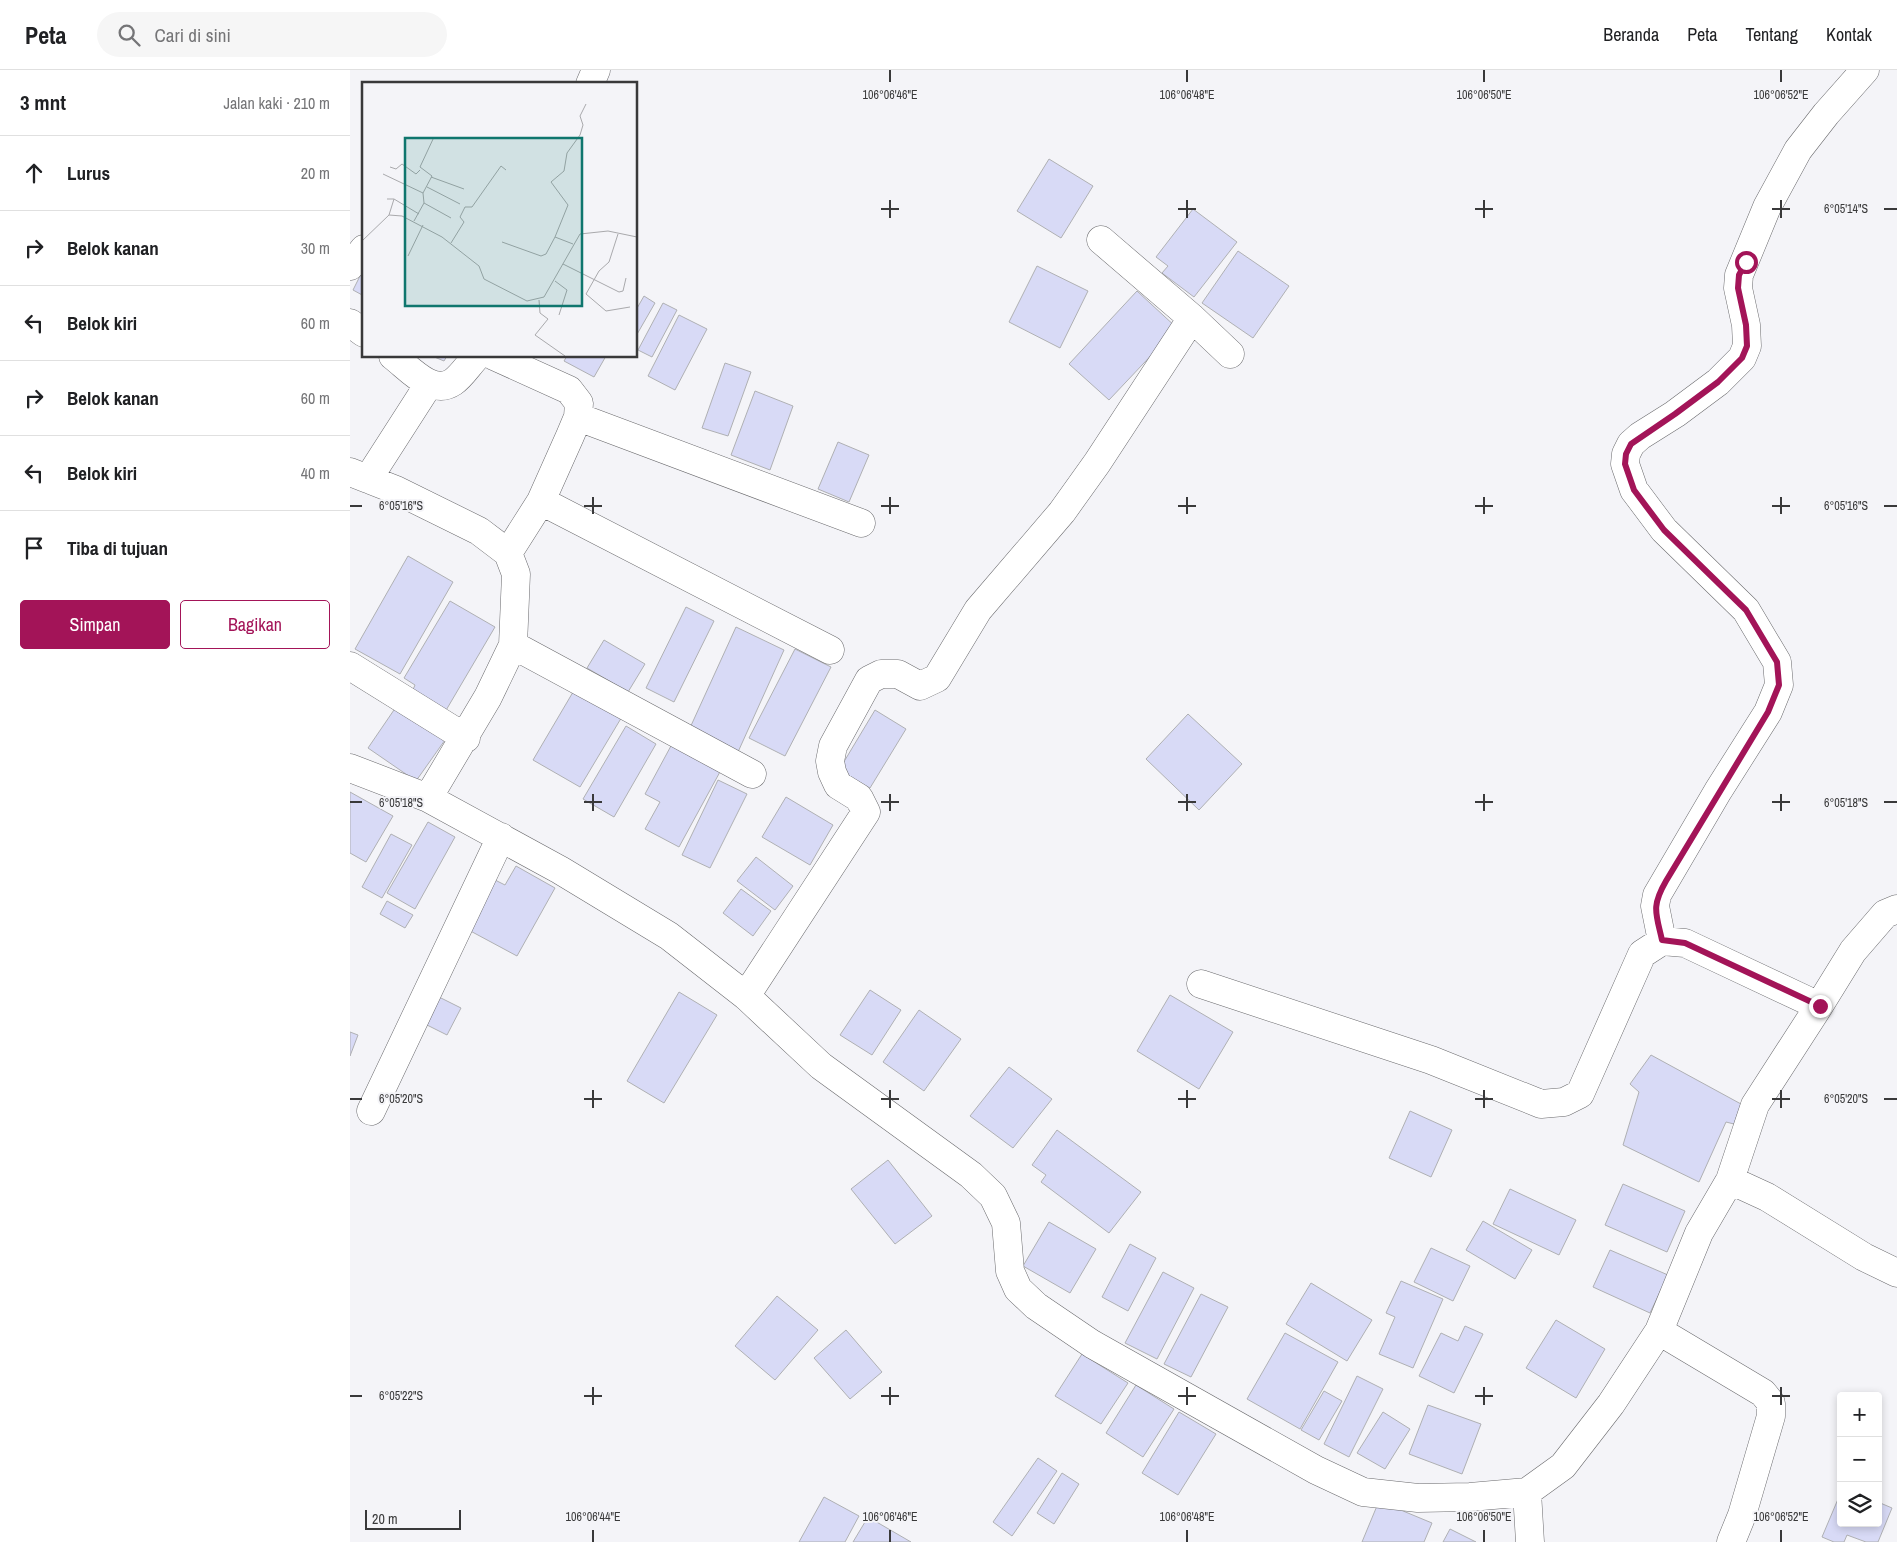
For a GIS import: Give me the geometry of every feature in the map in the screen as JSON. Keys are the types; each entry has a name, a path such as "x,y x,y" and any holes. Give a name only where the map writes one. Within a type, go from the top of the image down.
{"street":[{"path":"591,82 596,70"},
{"path":"1662,940 1655,906 1658,895 1718,791 1768,712 1779,685 1777,662 1746,610 1664,530 1634,490 1625,464 1626,454 1631,444 1718,382 1742,358 1747,346 1746,325 1738,288 1739,275 1767,206 1798,150 1865,70"},
{"path":"1101,240 1192,318 1230,354"},
{"path":"350,266 362,251"},
{"path":"746,996 866,812 859,798 838,785 832,772 830,761 833,746 869,680 881,674 898,674 920,686 937,678 978,610 1067,505 1192,318"},
{"path":"350,322 362,331"},
{"path":"396,358 429,384 443,387 454,382 475,358"},
{"path":"498,358 569,390 580,403 578,417 541,501 508,553"},
{"path":"428,798 466,738 488,698 513,645 516,574 508,553 479,531 396,490 359,476 429,384"},
{"path":"578,417 861,523"},
{"path":"541,501 830,650"},
{"path":"513,645 752,774"},
{"path":"350,666 466,738"},
{"path":"350,768 428,798 560,870 669,936 746,996 821,1066 971,1175 993,1196 1006,1223 1010,1271 1018,1289 1036,1306 1092,1344 1316,1470 1363,1492 1418,1498 1470,1497 1527,1492 1563,1466 1611,1404 1659,1331 1699,1233 1730,1180 1755,1104 1820,1006 1853,951 1885,914 1897,909"},
{"path":"371,1112 501,837"},
{"path":"1201,984 1431,1060 1541,1104 1564,1102 1580,1094 1642,954 1662,940 1685,943 1820,1006"},
{"path":"1730,1180 1766,1197 1864,1257 1897,1273"},
{"path":"1659,1331 1763,1393 1771,1403 1771,1416 1742,1515 1731,1542"},
{"path":"1527,1492 1530,1542"}],"building":[{"path":"1049,159 1093,186 1061,238 1017,211"},
{"path":"1193,209 1237,242 1194,297 1162,273 1168,266 1156,257"},
{"path":"1238,251 1289,286 1253,338 1202,303"},
{"path":"1037,266 1088,291 1060,348 1009,322"},
{"path":"362,272 362,295 353,290"},
{"path":"1137,291 1177,328 1109,400 1069,364"},
{"path":"644,296 655,303 638,333 638,306"},
{"path":"663,303 677,310 652,357 638,350"},
{"path":"679,315 707,329 675,390 648,376"},
{"path":"566,358 605,358 594,377 564,361"},
{"path":"725,363 751,372 728,436 702,428"},
{"path":"755,391 793,406 770,470 731,455"},
{"path":"838,442 869,455 849,502 818,489"},
{"path":"408,556 453,582 400,674 355,649"},
{"path":"450,601 495,627 445,712 412,692 415,685 404,678"},
{"path":"686,607 714,621 674,702 646,688"},
{"path":"736,627 784,650 738,752 689,730"},
{"path":"604,640 645,664 628,692 587,668"},
{"path":"795,649 831,667 785,756 749,738"},
{"path":"576,687 623,715 580,787 533,760"},
{"path":"396,707 445,740 416,781 368,748"},
{"path":"875,710 906,729 870,788 839,770"},
{"path":"1188,714 1242,764 1199,810 1146,759"},
{"path":"626,726 656,744 614,817 583,799"},
{"path":"672,744 721,770 679,847 645,829 660,802 645,794"},
{"path":"718,780 747,794 710,868 682,855"},
{"path":"350,792 393,816 366,862 350,853"},
{"path":"786,797 833,825 810,865 762,837"},
{"path":"428,822 455,837 415,909 387,893"},
{"path":"391,834 412,845 382,898 362,887"},
{"path":"756,857 793,886 775,910 737,881"},
{"path":"516,866 555,888 517,956 463,927 491,878 505,885"},
{"path":"741,889 771,911 753,936 723,913"},
{"path":"387,901 413,915 405,928 380,914"},
{"path":"870,990 901,1010 872,1055 840,1035"},
{"path":"679,992 717,1015 664,1103 627,1081"},
{"path":"1170,995 1233,1032 1199,1089 1137,1051"},
{"path":"437,996 461,1008 447,1035 423,1023"},
{"path":"919,1010 961,1039 924,1091 883,1062"},
{"path":"350,1032 358,1035 350,1056"},
{"path":"1651,1055 1741,1104 1734,1124 1726,1122 1699,1182 1623,1145 1639,1092 1630,1084"},
{"path":"1009,1067 1052,1099 1013,1148 970,1116"},
{"path":"1410,1111 1452,1130 1431,1177 1389,1158"},
{"path":"1057,1130 1141,1192 1109,1233 1041,1182 1046,1175 1032,1165"},
{"path":"888,1160 932,1216 895,1244 851,1189"},
{"path":"1623,1184 1685,1211 1667,1252 1605,1225"},
{"path":"1510,1189 1576,1220 1559,1255 1493,1224"},
{"path":"1483,1221 1532,1250 1515,1279 1466,1250"},
{"path":"1049,1222 1096,1249 1070,1293 1023,1266"},
{"path":"1130,1244 1156,1258 1128,1311 1102,1297"},
{"path":"1431,1248 1470,1266 1453,1301 1414,1282"},
{"path":"1610,1250 1668,1275 1650,1313 1593,1287"},
{"path":"1163,1272 1194,1288 1157,1359 1125,1343"},
{"path":"1401,1281 1443,1299 1413,1368 1379,1354 1395,1317 1386,1313"},
{"path":"1311,1283 1372,1320 1347,1361 1286,1324"},
{"path":"1201,1294 1228,1307 1191,1377 1164,1364"},
{"path":"777,1296 818,1330 775,1380 735,1346"},
{"path":"1556,1320 1605,1349 1576,1398 1526,1368"},
{"path":"1465,1326 1483,1334 1454,1393 1419,1376 1441,1333 1458,1341"},
{"path":"846,1330 882,1372 850,1399 814,1358"},
{"path":"1285,1333 1338,1362 1300,1429 1247,1399"},
{"path":"1082,1354 1128,1383 1101,1424 1055,1396"},
{"path":"1357,1376 1383,1389 1349,1457 1324,1444"},
{"path":"1136,1385 1174,1409 1143,1457 1106,1433"},
{"path":"1324,1391 1342,1401 1319,1440 1301,1430"},
{"path":"1428,1405 1481,1424 1462,1474 1409,1454"},
{"path":"1179,1412 1216,1434 1178,1495 1142,1473"},
{"path":"1383,1412 1410,1429 1385,1469 1357,1453"},
{"path":"1038,1458 1057,1471 1012,1536 993,1522"},
{"path":"1062,1473 1079,1484 1054,1524 1037,1513"},
{"path":"824,1497 859,1516 845,1542 799,1542"},
{"path":"1379,1501 1432,1523 1424,1542 1362,1542"},
{"path":"1837,1501 1837,1527 1882,1527 1882,1504 1892,1508 1878,1542 1866,1542 1847,1535 1844,1542 1834,1542 1822,1537"},
{"path":"868,1517 911,1542 853,1542"},
{"path":"1450,1529 1476,1542 1443,1542"}],"route":[{"path":"1746,262 1739,275 1738,288 1746,325 1747,346 1742,358 1718,382 1675,414 1640,436 1631,444 1626,454 1625,464 1634,490 1664,530 1746,610 1777,662 1779,685 1768,712 1718,791 1658,895 1655,906 1662,940 1685,943 1820,1006"}]}
